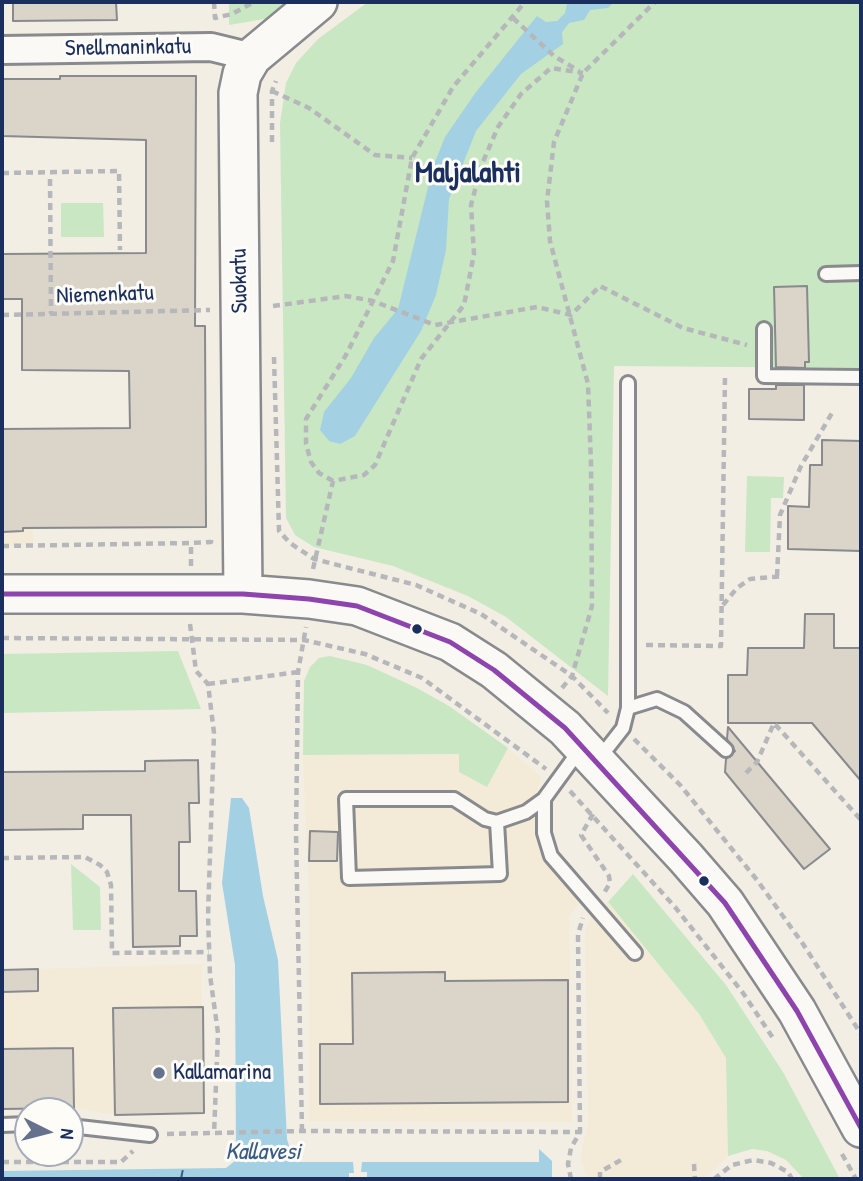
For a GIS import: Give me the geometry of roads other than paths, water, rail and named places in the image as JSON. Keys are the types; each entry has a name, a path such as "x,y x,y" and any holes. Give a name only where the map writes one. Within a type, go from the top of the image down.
{"main road":[{"name":"Suokatu","path":"243,594 238,93 243,74 252,57 318,2"},
{"path":"2,594 243,594 309,598 357,606 450,642 495,670 591,753 725,903 797,1012 861,1128"}],"street":[{"name":"Snellmaninkatu","path":"2,50 211,47 252,57"}],"lane":[{"path":"825,274 861,273"},
{"path":"764,329 764,376 861,377"},
{"path":"497,822 500,874 349,878 346,799 454,799 485,819 497,822 526,812 544,799 591,753 623,728 628,708 628,383"},
{"path":"628,708 657,699 672,705 726,750"},
{"path":"544,799 544,833 551,856 635,953"},
{"path":"84,1128 150,1135"}],"water":[{"path":"614,2 608,8 590,10 584,20 569,23 562,32 563,44 521,74 476,131 449,199 446,250 436,295 421,331 355,436 340,444 329,441 320,430 324,412 351,378 374,338 398,309 433,167 445,137 476,92 537,16 546,22 557,21 565,13 567,4"},
{"name":"Kallavesi","path":"231,798 242,798 249,808 263,896 278,960 287,1139 290,1149 539,1149 552,1161 552,1179 2,1179 2,1171 226,1168 236,1160 235,965 222,883"}],"place":[{"name":"Kallamarina","path":"159,1073"}],"district":[{"name":"Maljalahti","path":"468,174"}]}
